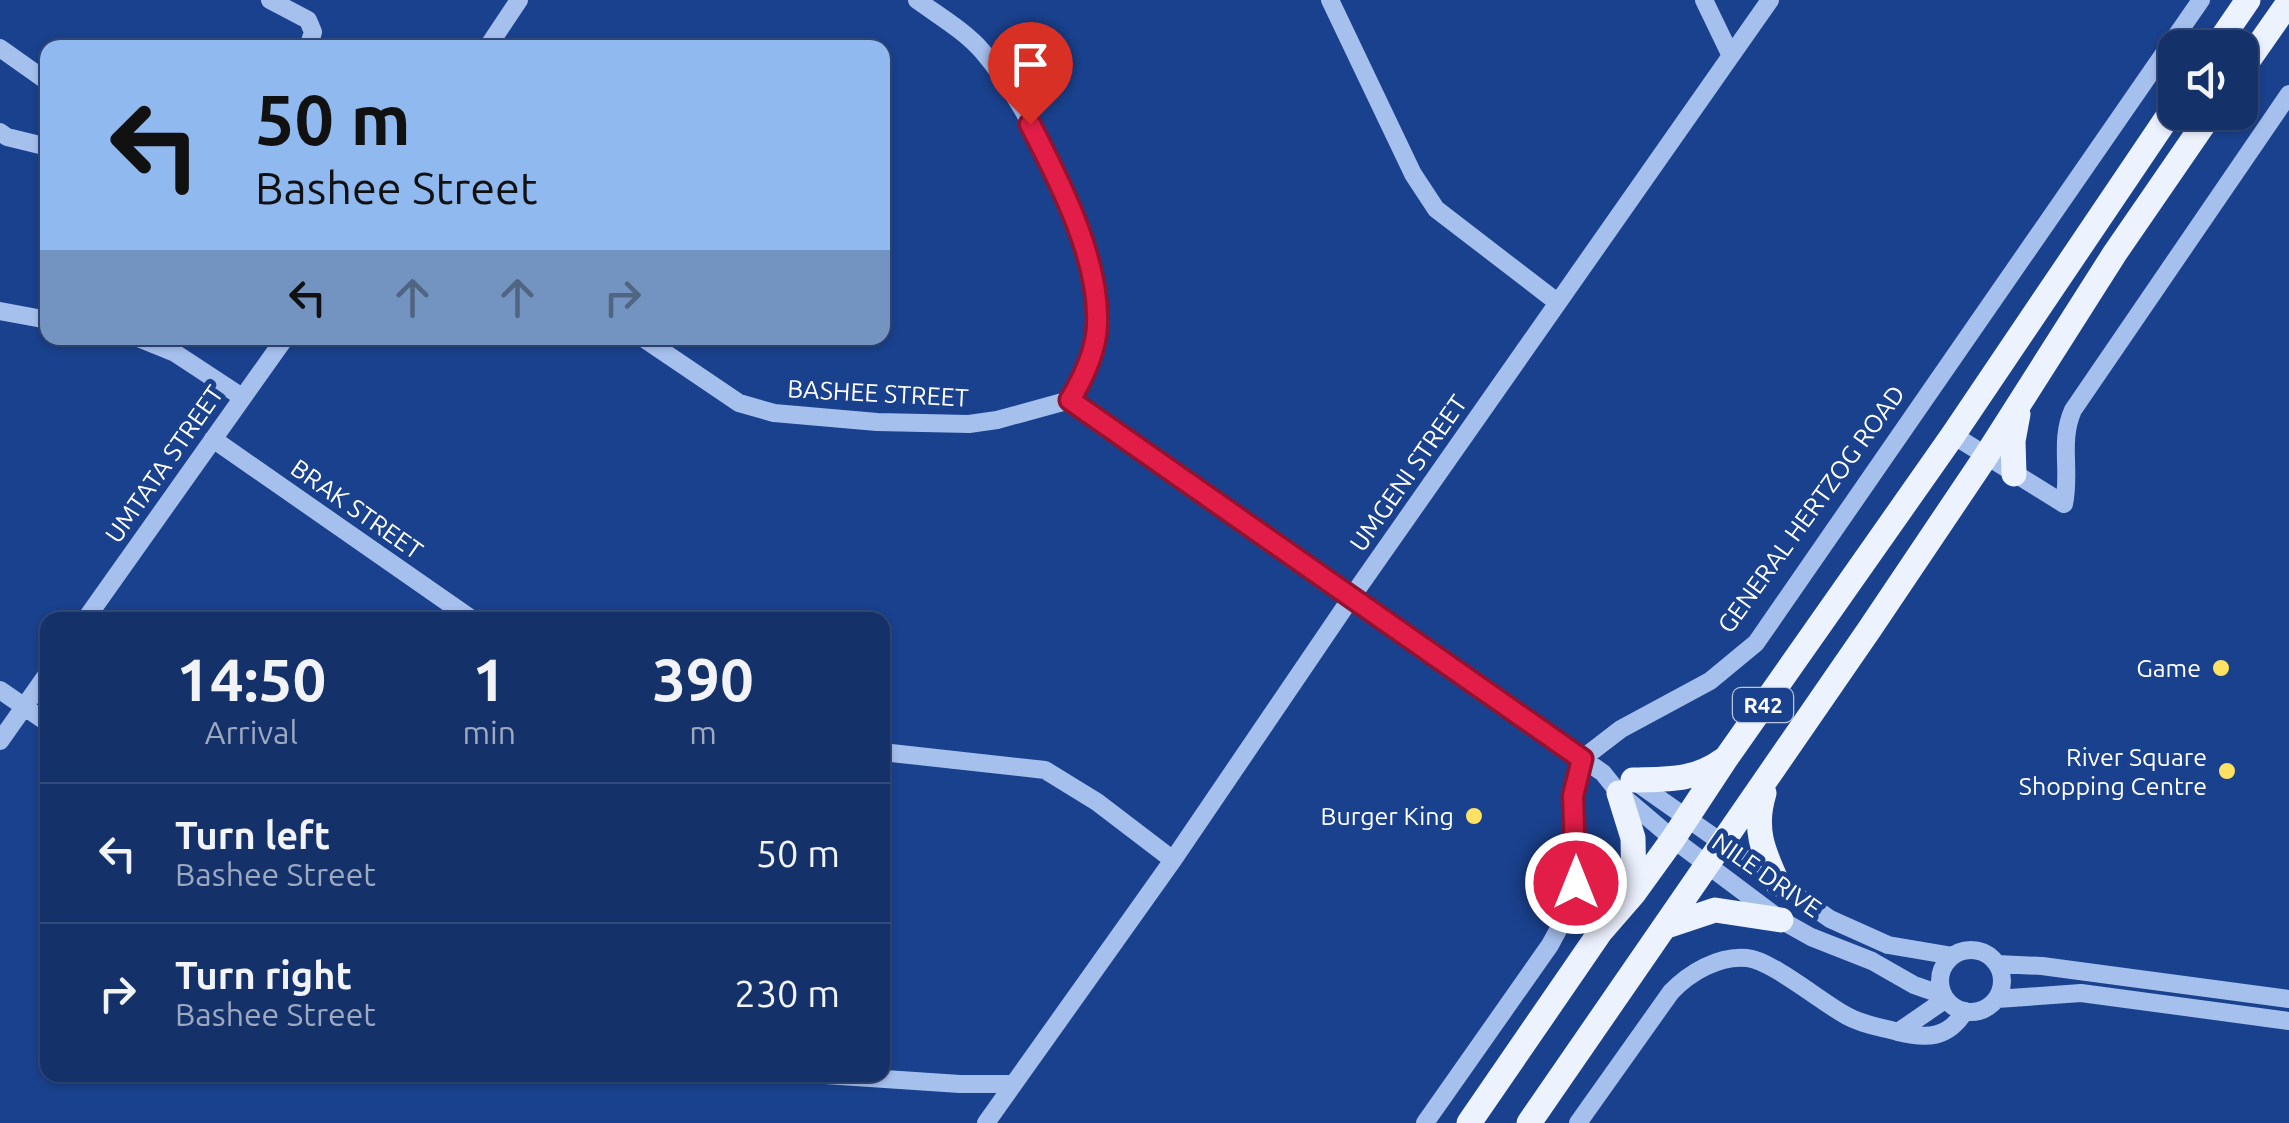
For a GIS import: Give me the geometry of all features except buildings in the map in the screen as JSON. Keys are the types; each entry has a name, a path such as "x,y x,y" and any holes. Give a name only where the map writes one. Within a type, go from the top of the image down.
{"main road":[{"path":"2227,30 2248,0"},
{"path":"2258,46 2289,2"},
{"name":"R42","path":"1469,1123 1601,932 1634,894 1680,828 2159,130"},
{"name":"R42","path":"1529,1123 1986,456 2114,253 2199,130"},
{"path":"1965,485 2008,483 2016,476 2012,441 2019,404"},
{"path":"1634,894 1632,831 1618,782 1688,778 1727,757"},
{"path":"1769,774 1757,829 1778,884"},
{"path":"1666,926 1716,910 1781,920"}],"street":[{"path":"270,0 308,20 314,32 311,40"},
{"path":"492,40 519,0"},
{"path":"917,0 984,52 1019,103 1066,198 1084,250 1097,313 1089,362 1070,400 1680,828"},
{"path":"1330,0 1413,174 1436,209 1558,302"},
{"path":"1704,0 1731,56"},
{"name":"UMGENI STREET","path":"986,1123 1770,0"},
{"name":"GENERAL HERTZOG ROAD","path":"1582,759 1621,728 1710,681 1756,644 2202,0"},
{"path":"0,48 40,76"},
{"path":"1953,434 2064,504 2070,475 2065,430 2073,410 2289,94"},
{"path":"0,132 40,144"},
{"path":"0,311 40,318"},
{"path":"154,345 175,354 242,398"},
{"name":"UMTATA STREET","path":"91,612 280,345"},
{"name":"BASHEE STREET","path":"653,345 740,403 774,413 878,422 969,424 1070,400"},
{"name":"BRAK STREET","path":"213,439 461,612"},
{"path":"0,741 40,684"},
{"path":"0,690 40,718"},
{"path":"890,753 1045,770 1097,802 1173,860"},
{"path":"1425,1123 1550,944 1570,906 1577,873 1573,796 1582,759"},
{"name":"NILE DRIVE","path":"1680,828 1715,853 1778,884 1818,912 1872,939 1900,948 1953,956 1976,950 1986,953 1997,964 2042,966 2289,998"},
{"name":"NILE DRIVE","path":"1715,853 1781,920 1811,938 1872,961 1944,997 1965,1012"},
{"path":"1898,1032 1944,997 1940,974 1953,956"},
{"path":"1578,1123 1671,992 1696,972 1730,958 1765,963 1853,1019 1918,1038 1938,1035 1953,1027 1965,1012 1985,1009 1996,999 2002,982 1997,964"},
{"path":"1996,999 2081,992 2289,1021"},
{"path":"890,1079 1014,1084"}],"place":[{"name":"Game","path":"2221,668"},
{"name":"River Square Shopping Centre","path":"2227,771"},
{"name":"Burger King","path":"1474,816"}],"route":[{"path":"1030,124 1066,198 1095,293 1094,346 1070,400 1582,759 1573,796 1576,883"}]}
